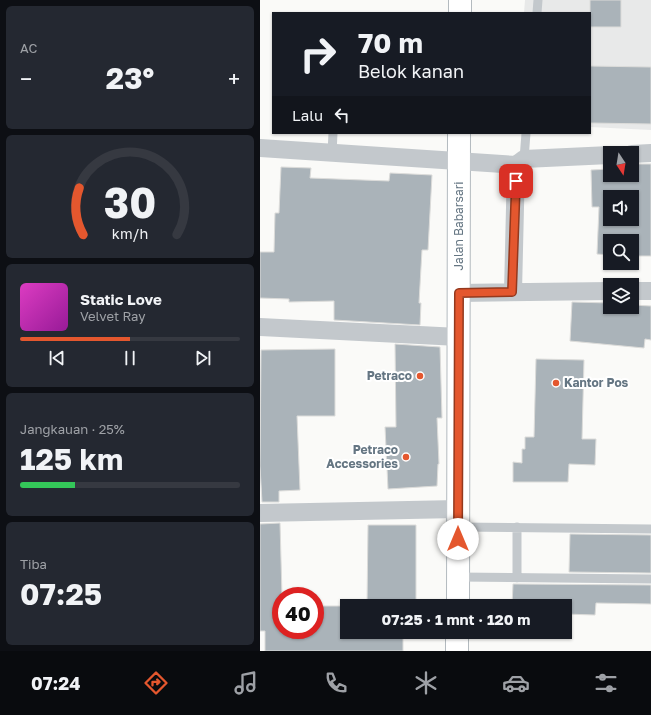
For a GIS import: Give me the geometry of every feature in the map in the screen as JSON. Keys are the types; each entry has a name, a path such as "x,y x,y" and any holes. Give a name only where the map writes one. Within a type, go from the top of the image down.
{"street":[{"path":"460,0 460,12"},
{"name":"Jalan Babarsari","path":"458,599 460,134"},
{"path":"260,148 459,161 520,162 603,156"},
{"path":"639,154 651,153"},
{"path":"512,292 520,162"},
{"path":"639,291 651,291"},
{"path":"459,293 603,292"},
{"path":"260,327 459,337"},
{"path":"260,513 458,518"},
{"path":"457,651 458,639"}],"lane":[{"path":"537,12 538,0"},
{"path":"332,153 333,134"},
{"path":"520,162 526,134"},
{"path":"458,518 517,527 651,529"},
{"path":"517,527 517,578"},
{"path":"458,577 651,579"}],"shaded area":[{"path":"525,0 651,0 651,130 591,127 591,12 524,12"}],"building":[{"path":"590,0 621,0 621,27 591,27"},
{"path":"591,66 651,67 651,124 591,123"},
{"path":"639,164 651,164 651,256 639,256 639,234 603,234 603,254 597,254 599,207 592,207 591,170 603,169 603,182 639,182"},
{"path":"281,167 311,168 310,178 389,181 390,173 432,175 428,250 422,250 419,303 421,303 420,325 334,320 334,301 289,302 289,299 260,298 260,252 274,252 275,213 279,213"},
{"path":"572,302 603,303 603,314 639,314 639,305 651,306 651,340 645,339 644,348 570,341"},
{"path":"395,344 440,347 442,418 437,418 439,464 437,486 388,489 385,427 396,427"},
{"path":"335,349 335,416 297,416 300,490 279,491 279,502 262,502 260,466 261,350"},
{"path":"536,359 584,360 582,439 596,439 595,465 569,464 568,482 513,482 513,462 522,463 522,449 525,449 525,437 534,437"},
{"path":"280,523 282,587 272,587 272,639 324,639 324,606 340,606 340,639 403,639 403,651 265,651 265,631 260,631 260,524"},
{"path":"368,525 416,525 416,599 367,599"},
{"path":"570,534 651,535 651,573 569,572"},
{"path":"513,584 651,585 651,604 596,603 595,615 572,614 572,599 512,599"}],"place":[{"name":"Petraco","path":"420,376"},
{"name":"Kantor Pos","path":"556,383"},
{"name":"Petraco Accessories","path":"406,457"}],"route":[{"path":"458,539 459,293 512,292 516,181"}]}
